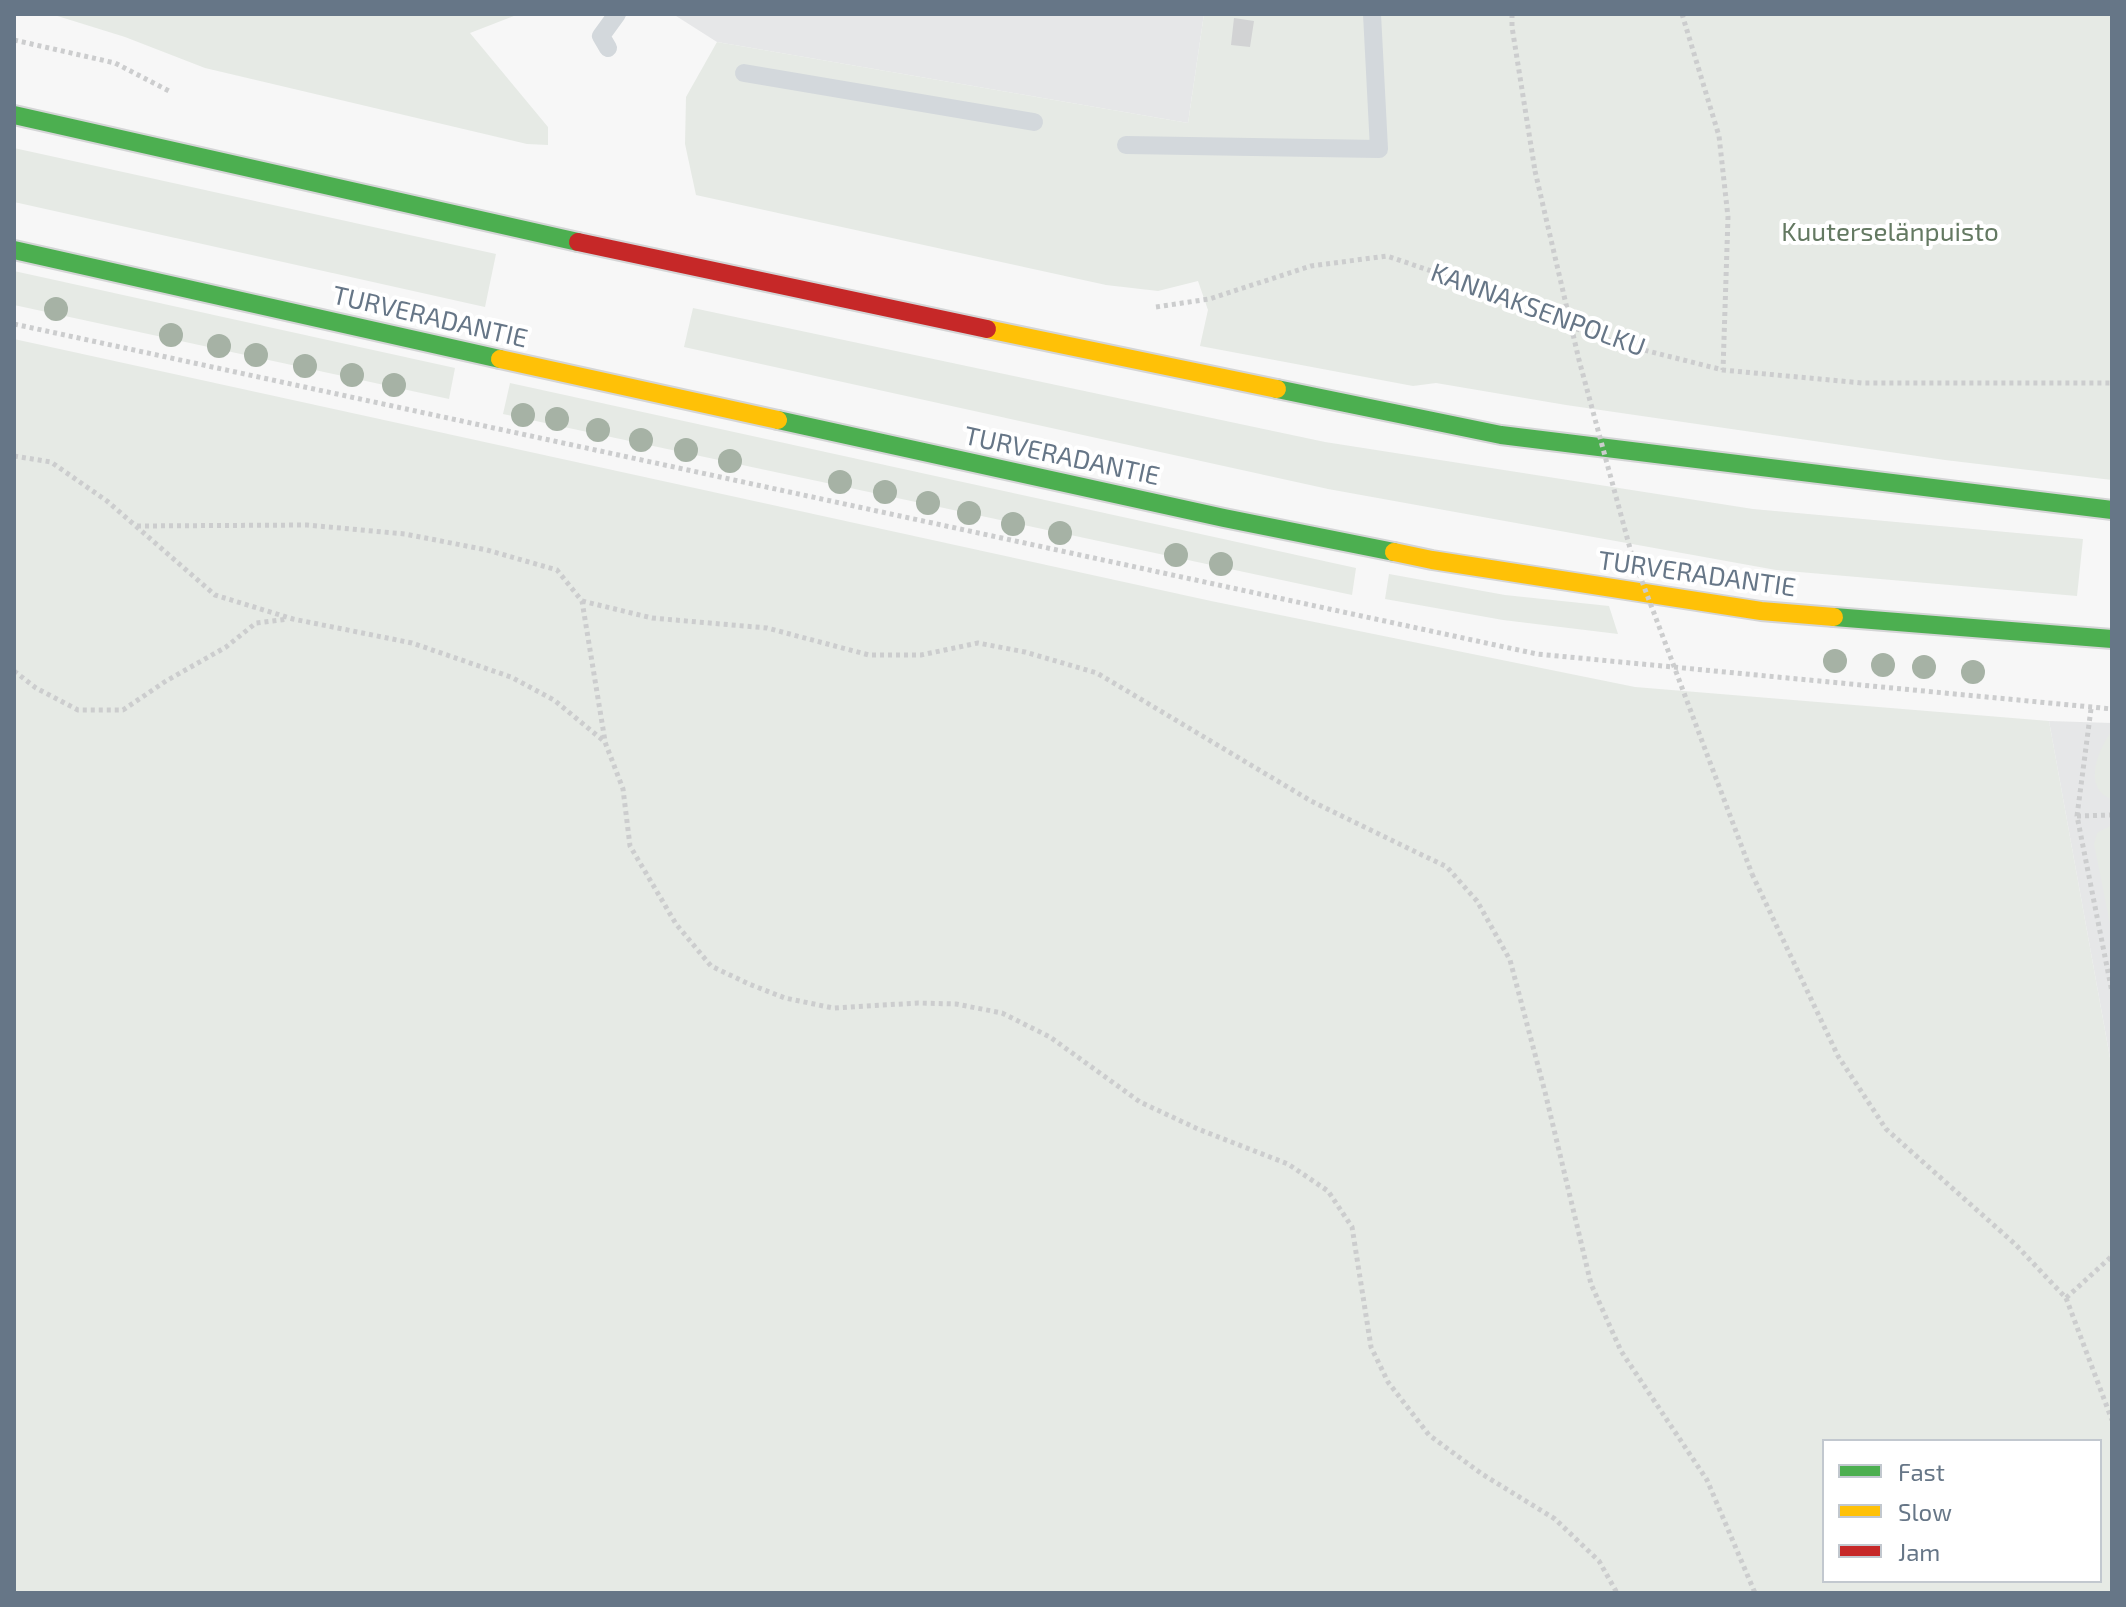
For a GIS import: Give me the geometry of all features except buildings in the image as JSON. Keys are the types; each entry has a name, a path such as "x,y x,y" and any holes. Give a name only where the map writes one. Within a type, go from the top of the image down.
{"main road":[{"path":"14,115 618,251 1501,435 2112,510"},
{"name":"TURVERADANTIE","path":"14,250 1208,515 1432,560 1761,611 2112,639"}],"path":[{"path":"1512,14 1535,171 1579,360 1631,552 1752,874 1838,1056 1886,1129 2015,1244 2066,1298 2112,1420"},
{"path":"1682,14 1719,136 1728,217 1723,370"},
{"name":"KANNAKSENPOLKU","path":"1209,299 1311,266 1387,256 1455,279 1523,310 1620,344 1723,370 1862,383 2112,383"},
{"path":"14,324 1537,654 2112,709"},
{"path":"14,456 51,462 107,501 215,595 293,619 412,643 511,677 554,700 605,742"},
{"path":"136,526 307,525 405,534 487,550 557,570 582,601 605,742 623,789 630,846 676,924 711,966 785,998 833,1008 956,1004 1002,1013 1050,1037 1140,1102 1198,1129 1288,1164 1328,1191 1352,1227 1371,1347 1388,1382 1429,1435 1482,1474 1555,1519 1599,1561 1617,1593"},
{"path":"582,601 652,618 767,628 869,655 921,655 978,643 1025,652 1097,673 1311,801 1447,867 1477,901 1510,960 1591,1284 1621,1351 1707,1480 1755,1593"},
{"path":"14,671 36,688 78,710 123,710 226,647 256,623 293,619"},
{"path":"2091,708 2077,816 2112,992"},
{"path":"2077,816 2112,815"},
{"path":"2066,1298 2112,1256"}],"shaded area":[{"path":"673,14 1204,14 1188,123 717,42"},
{"path":"2049,721 2112,723 2112,1069"}],"green space":[{"path":"51,14 519,14 470,33 548,127 548,145 527,144 205,68 125,37"},
{"name":"Kuuterselänpuisto","path":"1204,14 2112,14 2112,480 1945,460 1436,383 1413,386 1200,346 1208,310 1198,281 1158,291 1106,285 696,195 685,144 686,97 717,42 1188,123"},
{"path":"14,148 496,254 485,307 14,202"},
{"path":"14,271 455,368 449,399 14,305"},
{"path":"693,308 1325,442 1753,509 2083,539 2077,596 1776,570 1328,489 684,347"},
{"path":"14,339 1211,601 1635,687 2049,721 2112,1069 2112,1593 14,1593"},
{"path":"510,383 1356,568 1352,595 503,414"},
{"path":"1389,574 1505,595 1609,606 1618,634 1503,620 1385,599"},
{"path":"2112,731 2112,799 2097,787 2095,778 2098,758"},
{"path":"2112,825 2112,934 2094,844 2097,833"}],"waterway":[{"path":"608,48 601,36 617,14"},
{"path":"1126,145 1379,149 1372,14"},
{"path":"744,73 1034,122"}],"traffic: fast":[{"path":"14,115 578,242"},
{"path":"14,250 500,359"},
{"path":"1277,389 1501,435 2112,510"},
{"path":"778,420 1394,552"},
{"path":"1834,617 2112,639"}],"traffic: slow":[{"path":"987,329 1277,389"},
{"path":"500,359 778,420"},
{"path":"1394,552 1761,611 1834,617"}],"traffic: jam":[{"path":"578,242 987,329"}]}
